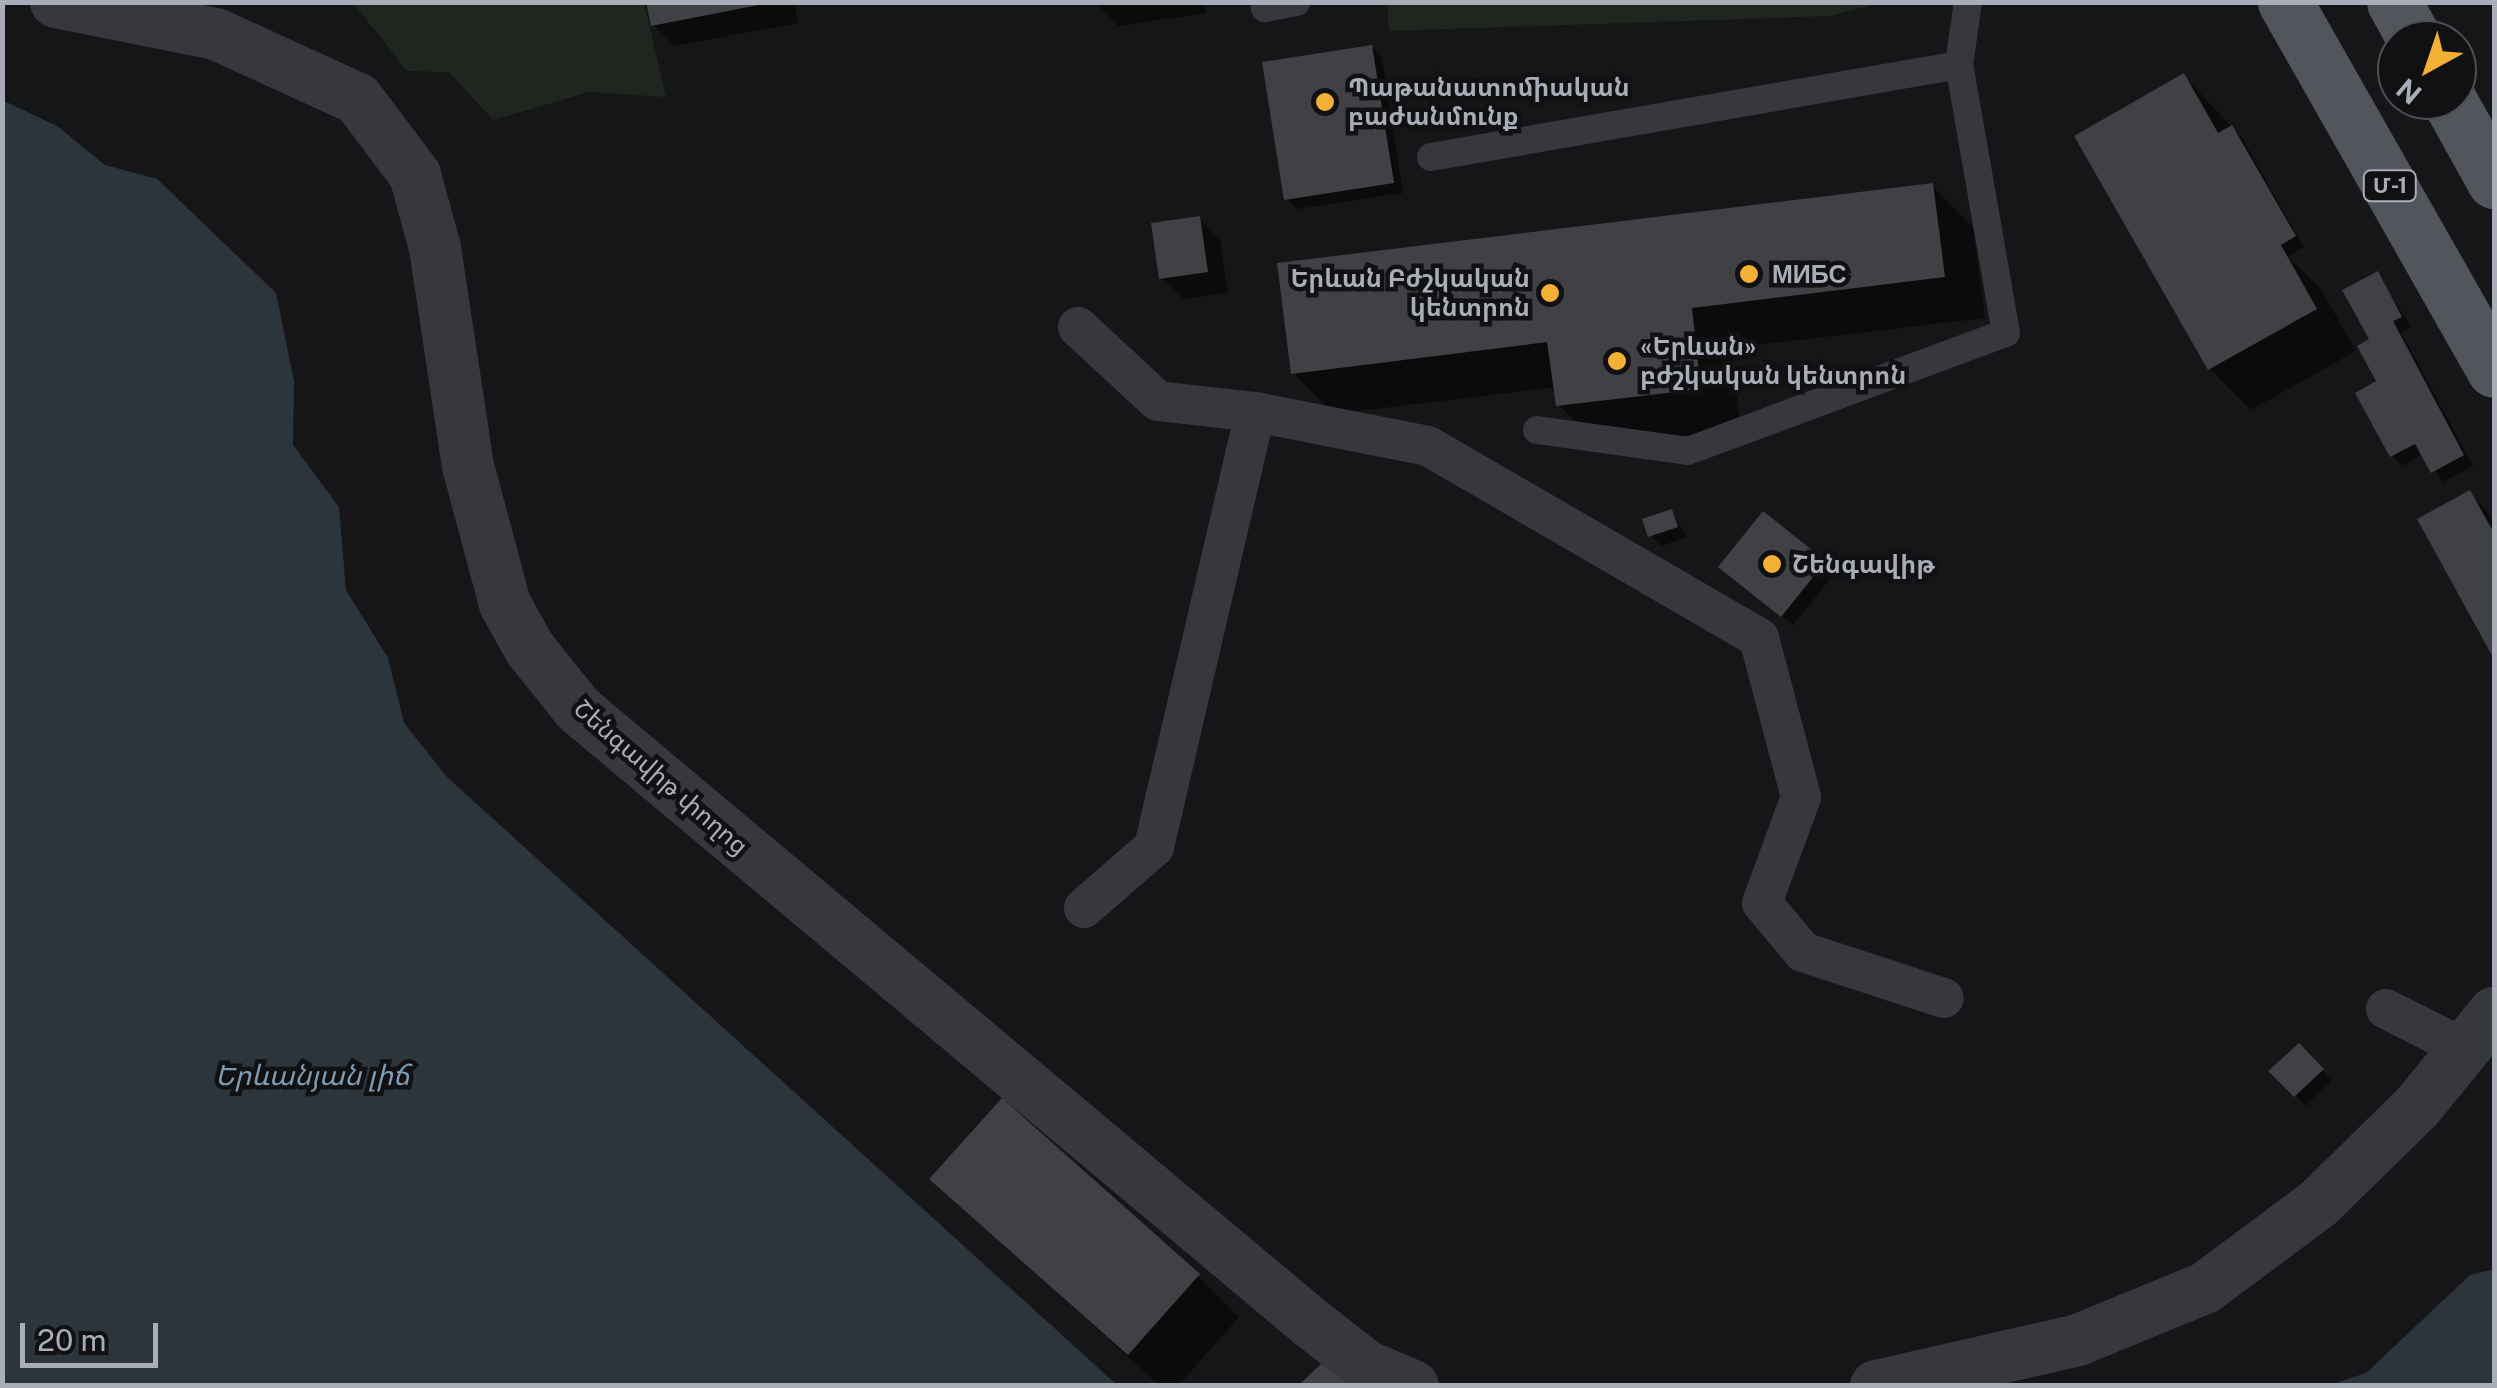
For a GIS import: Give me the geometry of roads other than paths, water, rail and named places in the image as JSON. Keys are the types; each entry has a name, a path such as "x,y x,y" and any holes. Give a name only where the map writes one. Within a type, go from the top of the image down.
{"main road":[{"name":"Մ-1","path":"2285,2 2494,370"},
{"path":"2460,120 2494,181"}],"street":[{"name":"Շենգավիթ փողոց","path":"56,2 216,34 358,99 415,175 434,248 452,381 485,542 505,604 530,650 566,694 1312,1323 1366,1366 1414,1386"},
{"path":"1078,326 1158,402 1255,412 1428,446 1759,638 1802,797 1762,903 1803,952 1944,998"},
{"path":"1084,908 1154,846 1255,412"},
{"path":"2386,1009 2481,1032"},
{"path":"1876,1386 2078,1340 2206,1288 2318,1203 2481,1032"}],"lane":[{"path":"1265,2 1266,8 1296,2"},
{"path":"1536,430 1688,451 2006,334 1959,66 1968,2"},
{"path":"1431,156 1959,66"}],"water":[{"name":"Երևանյան լիճ","path":"2,100 57,126 105,165 157,179 276,293 294,381 293,445 339,507 346,590 388,658 404,723 447,777 1117,1385 3,1385"},
{"path":"2494,1269 2494,1385 2330,1385 2366,1373 2470,1275"}],"place":[{"name":"Պաթանատոմիական բաժանմունք","path":"1325,102"},
{"name":"МИБС","path":"1749,274"},
{"name":"Երևան Բժշկական կենտրոն","path":"1550,293"},
{"name":"«Երևան» բժշկական կենտրոն","path":"1617,361"},
{"name":"Շենգավիթ","path":"1772,564"}]}
